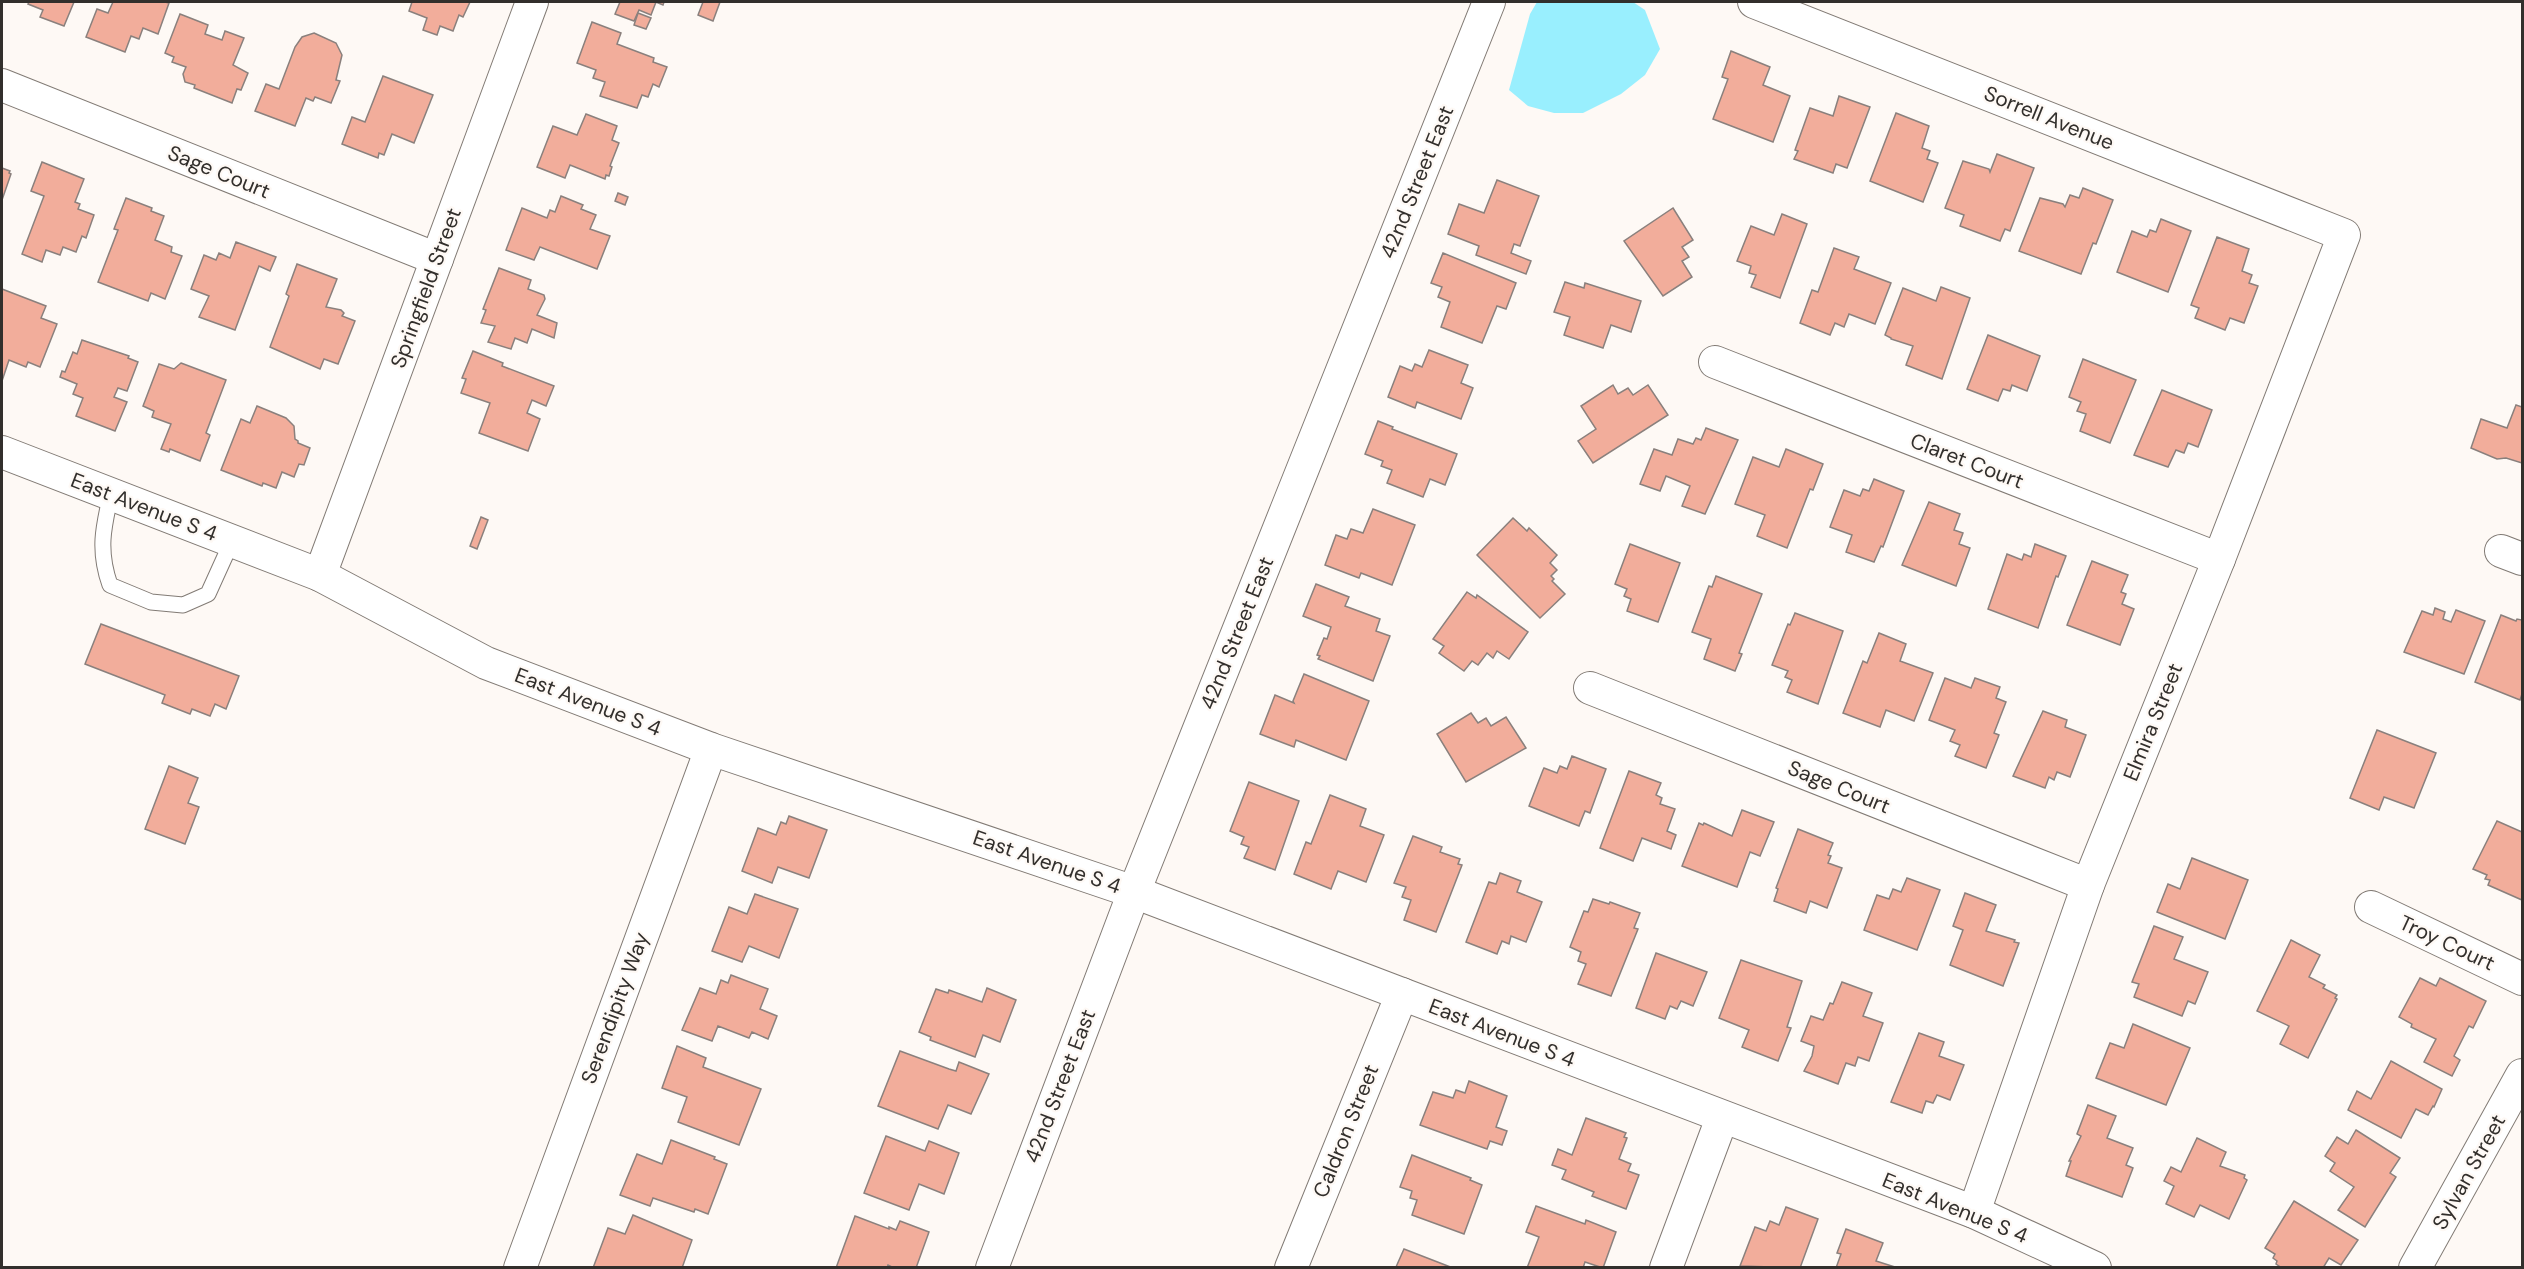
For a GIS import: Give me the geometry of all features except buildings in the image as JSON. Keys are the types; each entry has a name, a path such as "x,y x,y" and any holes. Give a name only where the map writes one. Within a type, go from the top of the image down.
{"street":[{"name":"Springfield Street","path":"320,575 532,2"},
{"name":"42nd Street East","path":"992,1268 1134,892 1489,2"},
{"name":"Sorrell Avenue","path":"1754,2 2344,235"},
{"name":"Sage Court","path":"2,85 437,259"},
{"name":"Elmira Street","path":"1974,1212 2088,885 2219,559 2344,235"},
{"name":"Claret Court","path":"1715,363 2219,559"},
{"name":"East Avenue S 4","path":"2,452 320,575 486,663 711,749 1134,892 1722,1118 1974,1212 2095,1268"},
{"name":"Sage Court","path":"1590,688 2088,885"},
{"name":"Serendipity Way","path":"520,1268 711,749"},
{"name":"Troy Court","path":"2371,907 2523,979"},
{"name":"Caldron Street","path":"1291,1268 1402,994"},
{"name":"Sylvan Street","path":"2415,1268 2523,1075"},
{"path":"1666,1268 1722,1118"}],"lane":[{"path":"111,494 103,531 103,565 110,585 151,602 183,605 208,594 232,541"}],"water":[{"path":"1537,2 1633,2 1645,10 1660,49 1645,75 1621,94 1583,113 1554,113 1528,106 1509,90 1530,14"}]}
